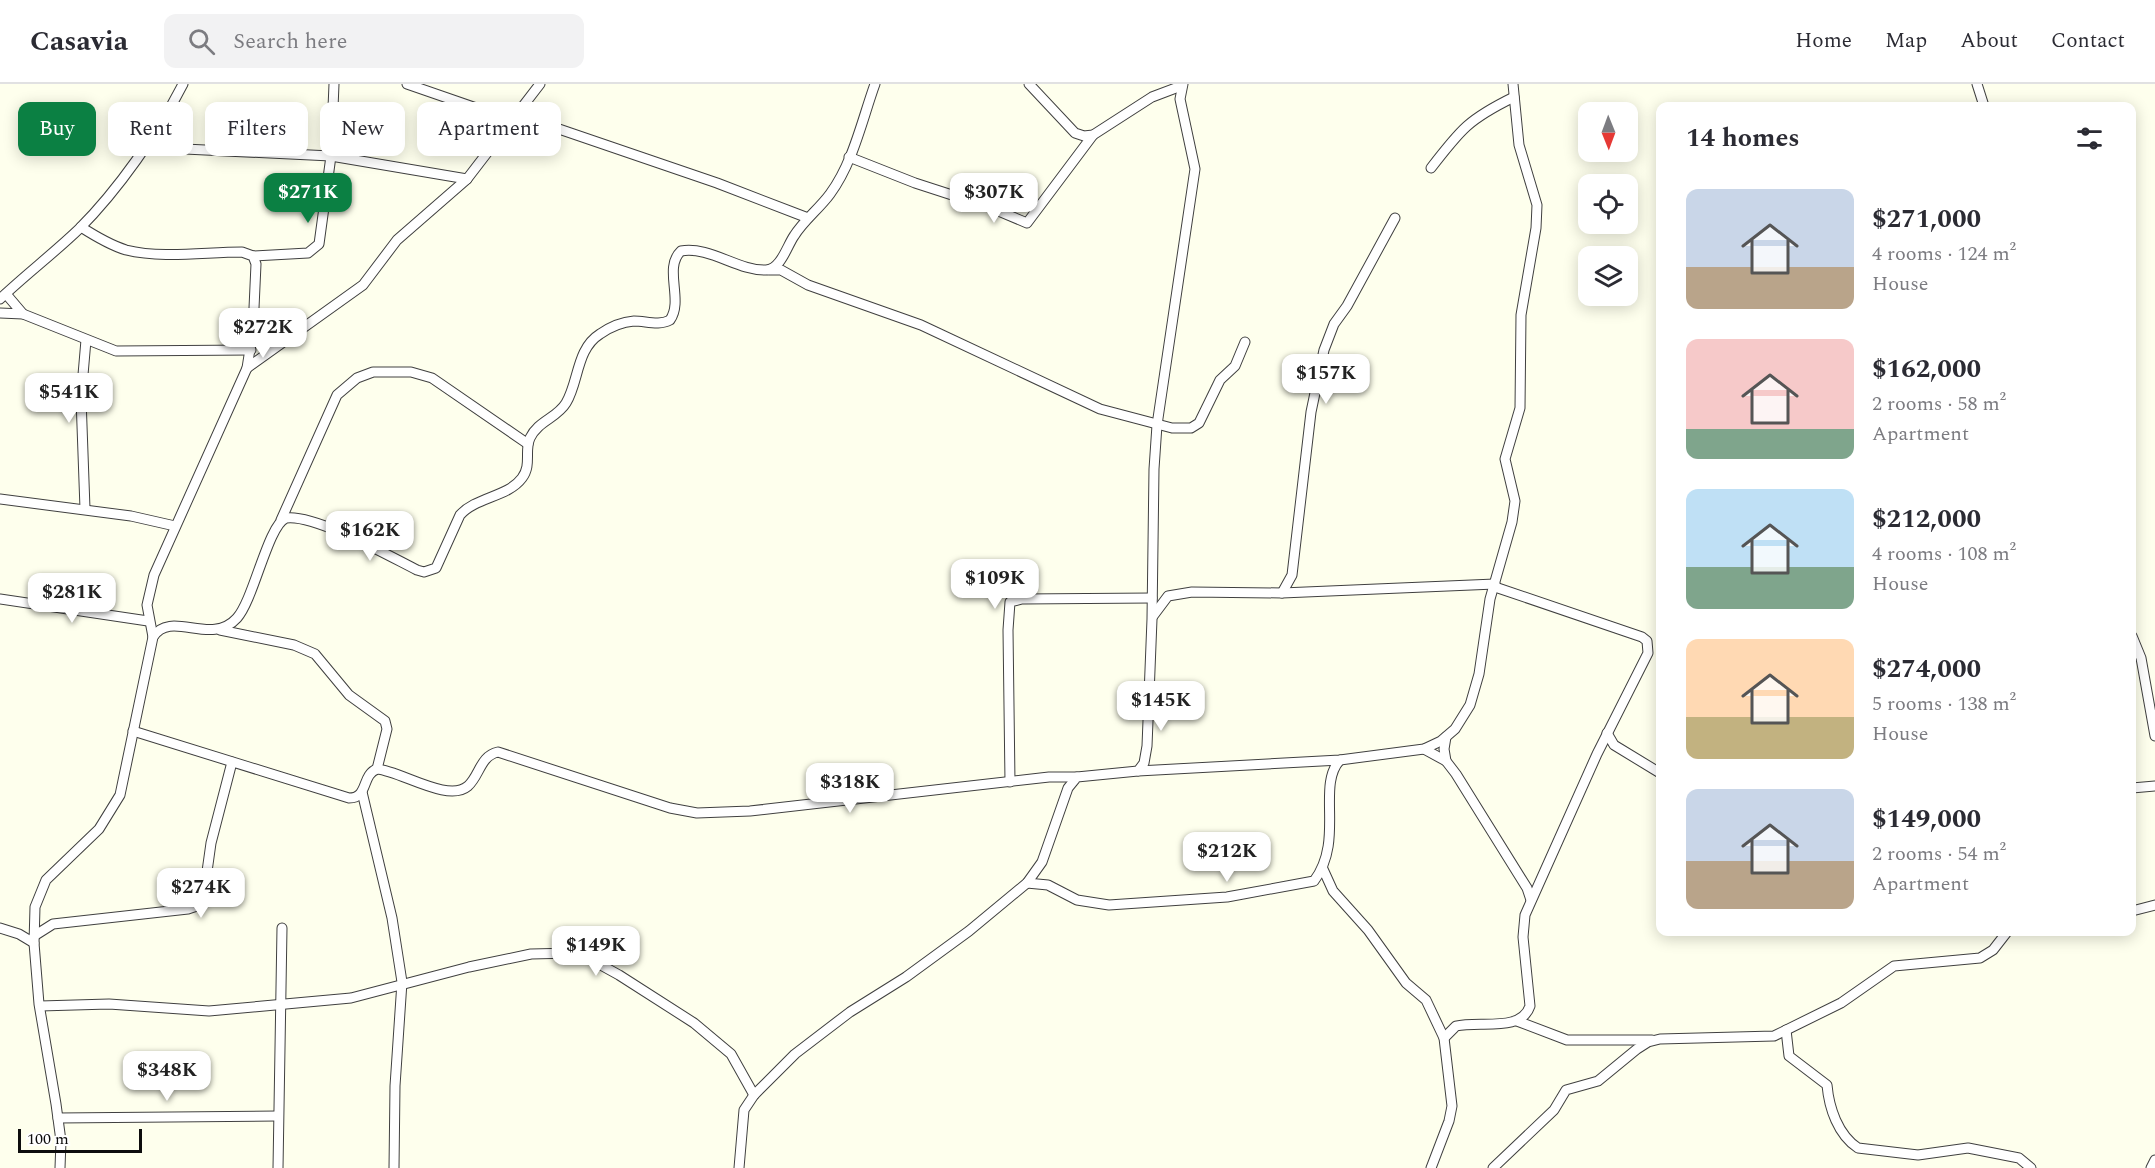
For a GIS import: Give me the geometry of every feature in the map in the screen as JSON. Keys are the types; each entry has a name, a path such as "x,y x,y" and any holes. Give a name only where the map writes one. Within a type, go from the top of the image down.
{"street":[{"path":"172,102 183,84"},
{"path":"333,102 334,84"},
{"path":"407,84 465,102"},
{"path":"525,102 540,84"},
{"path":"766,270 777,265 808,218 830,194 849,157 875,84"},
{"path":"1029,84 1075,133 1083,136 1093,135"},
{"path":"377,769 445,791 460,791 470,784 486,758 498,752 670,808 697,813 750,812 1010,782 1138,771 1340,760 1424,749 1446,737 1455,729 1470,705 1479,674 1490,599 1512,522 1515,501 1505,459 1520,408 1521,307 1536,228 1537,205 1519,145 1513,84"},
{"path":"1977,84 1983,102"},
{"path":"849,157 915,183 980,203 1028,223 1093,135 1152,97 1182,85 1180,99 1195,169 1158,425 1154,470 1147,746 1144,763 1138,771"},
{"path":"1431,168 1462,129 1481,113 1514,97"},
{"path":"561,133 726,186 808,218"},
{"path":"193,149 320,155"},
{"path":"23,315 3,297 81,227 137,156"},
{"path":"81,227 127,250 160,253 242,252 253,256 308,253 315,250 319,244 331,156 467,179"},
{"path":"247,368 363,285 397,240 467,179 484,156"},
{"path":"1282,593 1290,581 1297,545 1311,412 1324,350 1334,324 1347,306 1395,218"},
{"path":"282,520 301,519 325,527 417,570 430,571 440,560 460,515 466,509 511,488 523,476 527,469 528,444 541,423 567,402 580,362 598,335 622,323 665,323 670,320 676,309 675,262 681,251 704,254 766,270 781,270 808,285 921,325 1100,409 1158,425 1196,427 1220,380 1235,366 1245,342"},
{"path":"153,638 148,621 150,588 175,526 247,368 251,350 256,277 253,256"},
{"path":"0,313 23,315 116,351 251,350"},
{"path":"86,340 81,398 86,509"},
{"path":"220,630 242,612 275,530 282,520 337,395 357,378 373,372 411,372 432,378 528,444"},
{"path":"0,499 86,509 175,526"},
{"path":"1290,581 1301,592"},
{"path":"1010,782 1008,630 1010,602 1022,598 1152,593 1168,596 1192,592 1282,593 1414,585 1495,586 1647,641 1648,653 1644,664 1607,733 1525,915 1523,937 1530,1006 1527,1014 1517,1021"},
{"path":"1152,619 1161,602 1168,596"},
{"path":"0,599 148,621"},
{"path":"60,1168 58,1118 40,1006 34,940 34,907 46,879 99,829 120,795 133,731 153,638 157,631 167,626 220,630 294,645 315,654 349,695 385,721 387,729 377,769 367,777 362,792 355,798 342,797 133,731"},
{"path":"2136,646 2141,658 2155,735"},
{"path":"1607,733 1614,745 1656,771"},
{"path":"1446,737 1444,749 1446,761 1527,888 1531,900"},
{"path":"1424,749 1446,761"},
{"path":"1314,881 1323,869 1331,827 1330,773 1340,760"},
{"path":"34,940 53,924 188,909 200,905 203,900 211,843 232,762"},
{"path":"739,1168 744,1110 754,1095 795,1054 850,1012 906,977 1027,884 1042,862 1068,788 1077,777"},
{"path":"2136,788 2155,786"},
{"path":"362,792 392,918 402,982 395,1086 394,1168"},
{"path":"1323,869 1332,891"},
{"path":"1027,884 1048,885 1077,900 1109,905 1227,897 1314,881 1332,891 1368,930 1406,983 1426,1000 1444,1038 1452,1106 1449,1121 1431,1168"},
{"path":"2136,910 2155,905"},
{"path":"0,928 34,940"},
{"path":"278,1168 277,1116 282,928"},
{"path":"1444,1038 1456,1026 1468,1023 1517,1021 1567,1040 1769,1037 1841,1003 1894,966 1980,957 1993,950 2004,936"},
{"path":"40,1006 109,1004 209,1011 351,998 402,982 531,954 573,953 590,958 694,1023 724,1046 740,1065 754,1095"},
{"path":"1786,1029 1789,1056 1827,1085 1830,1105 1838,1125 1851,1143 1858,1148 1918,1155 1968,1148 2019,1158 2031,1168"},
{"path":"1493,1168 1554,1110 1566,1090 1598,1081 1637,1049 1653,1040"},
{"path":"58,1118 277,1116"},
{"path":"2151,1168 2155,1160"}]}
